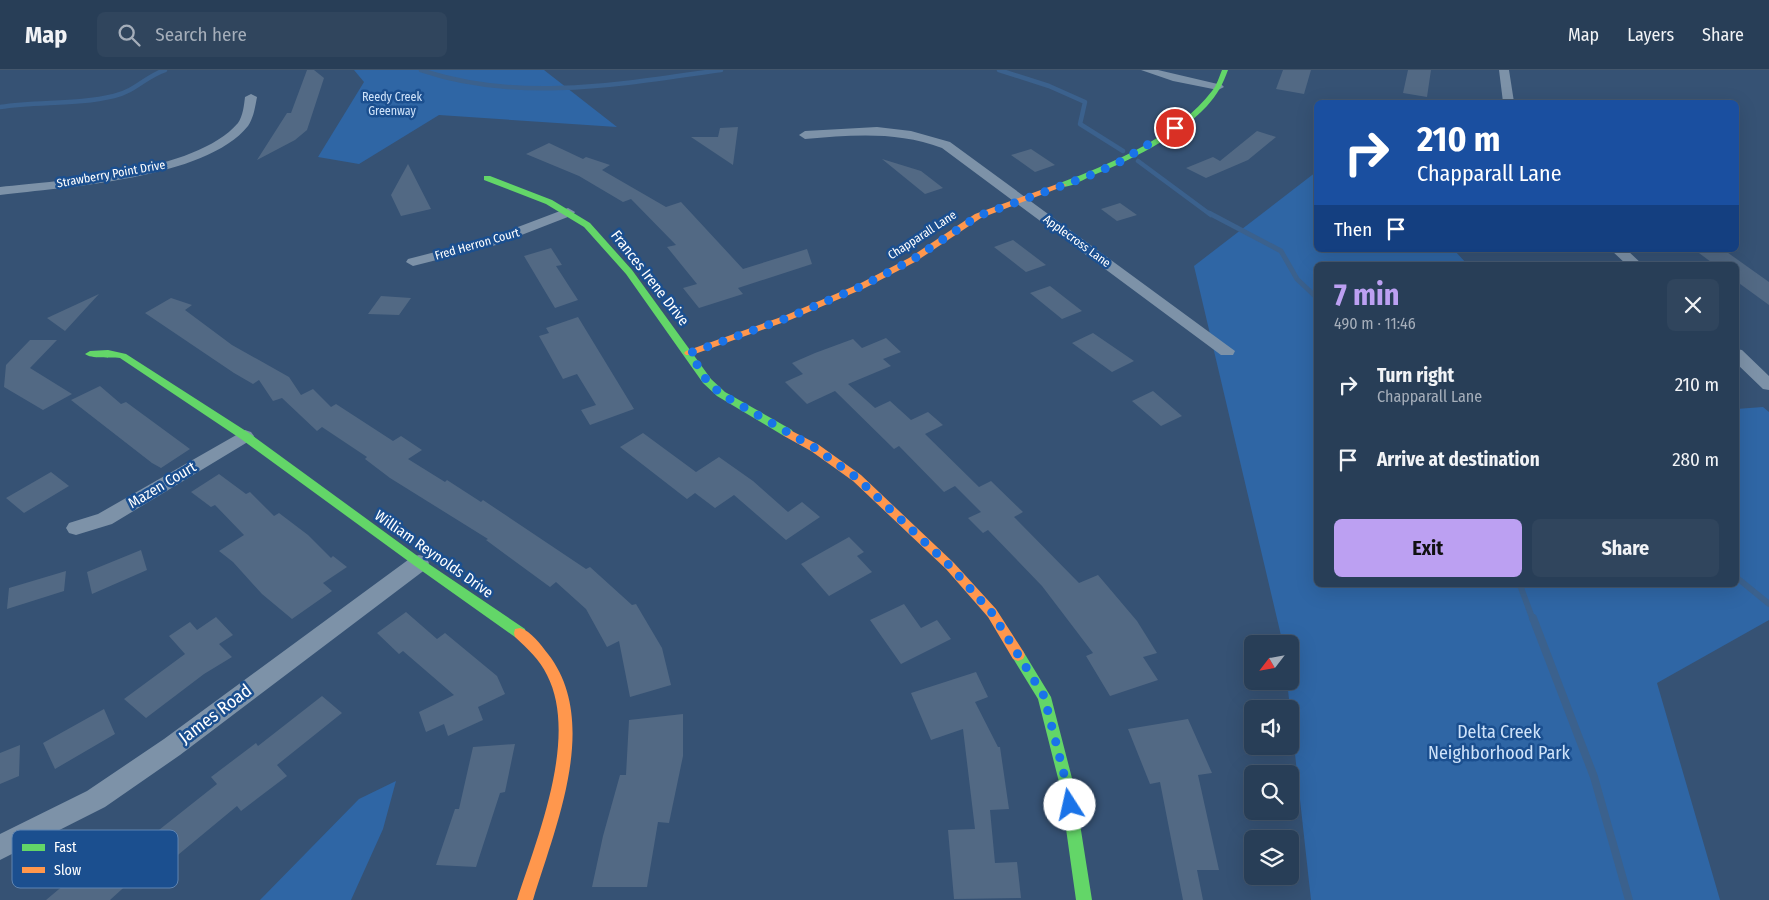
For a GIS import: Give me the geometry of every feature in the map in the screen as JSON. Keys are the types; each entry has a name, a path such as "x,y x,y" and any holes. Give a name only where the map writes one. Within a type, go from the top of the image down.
{"street":[{"path":"1146,70 1177,79 1218,87"},
{"name":"Chapparall Lane","path":"690,353 787,318 862,286 912,260 978,216 1086,177 1134,154 1188,119 1206,104 1218,87 1225,70"},
{"path":"1504,70 1509,100"},
{"name":"Strawberry Point Drive","path":"0,191 146,170 192,156 210,148 237,130 244,122 251,97"},
{"name":"Applecross Lane","path":"805,135 881,130 923,136 953,149 1228,352"},
{"name":"Frances Irene Drive","path":"487,178 568,212 587,225 609,247 690,353 707,381 721,394 815,448 857,478 950,566 992,613 1044,696 1067,786 1084,900"},
{"name":"Fred Herron Court","path":"413,262 491,242 568,212"},
{"path":"1620,252 1632,262"},
{"name":"William Reynolds Drive","path":"90,354 108,353 124,356 245,436 419,563 519,632 540,652 555,676 563,703 566,731 564,767 525,900"},
{"path":"1739,357 1769,385"},
{"name":"Mazen Court","path":"76,528 105,519 245,436"},
{"name":"James Road","path":"34,830 96,799 180,741 419,563"},
{"name":"James Road","path":"0,847 12,841"}],"green space":[{"name":"Reedy Creek Greenway","path":"354,70 544,70 617,127 439,115 359,164 318,157 364,82"},
{"name":"Delta Creek Neighborhood Park","path":"1314,174 1314,252 1456,252 1465,262 1314,262 1314,587 1739,587 1739,409 1763,407 1769,412 1769,620 1657,683 1720,900 1311,900 1299,790 1299,765 1296,765 1295,755 1299,755 1299,700 1289,700 1288,690 1299,690 1299,635 1281,635 1194,266"},
{"path":"396,781 383,829 351,900 260,900 359,799"}],"building":[{"path":"307,70 314,70 324,78 307,130 295,140 257,160 287,113 291,113"},
{"path":"1283,70 1311,70 1304,94 1276,89"},
{"path":"1408,70 1431,70 1427,97 1403,93"},
{"path":"738,127 733,165 691,137 718,137 720,128"},
{"path":"1257,131 1276,137 1248,160 1206,178 1186,168 1213,157 1220,161"},
{"path":"549,143 583,159 586,157 610,165 602,170 666,207 681,202 743,269 807,249 812,264 738,288 743,294 699,308 683,288 697,284 667,247 676,245 631,199 623,202 579,176 526,154"},
{"path":"1031,149 1055,165 1035,172 1011,155"},
{"path":"882,159 921,171 943,188 925,194"},
{"path":"408,164 431,209 401,216 391,195"},
{"path":"1120,203 1137,215 1117,221 1101,209"},
{"path":"1013,240 1046,265 1026,272 994,247"},
{"path":"551,248 562,265 556,266 578,300 555,308 524,256"},
{"path":"1698,252 1727,252 1769,282 1769,305 1739,283 1739,262 1711,262"},
{"path":"1050,286 1082,311 1062,319 1030,293"},
{"path":"99,294 65,331 47,318"},
{"path":"381,296 411,298 399,315 368,314"},
{"path":"171,298 192,305 185,310 232,345 289,377 301,395 313,389 331,407 336,404 393,441 401,436 422,450 408,459 445,482 447,480 481,502 483,500 586,569 590,567 632,605 636,604 662,648 671,685 630,697 619,641 607,647 586,609 556,582 550,587 486,540 488,539 390,478 365,459 367,457 322,427 317,431 282,398 273,401 259,380 253,384 234,373 145,313"},
{"path":"578,317 634,409 590,425 581,410 596,405 577,374 563,379 539,336 549,333 546,328"},
{"path":"1093,333 1134,361 1112,372 1072,343"},
{"path":"886,338 901,352 883,359 891,366 848,384 875,408 890,401 911,420 928,412 943,425 925,434 979,487 991,481 1023,512 1014,517 1079,583 1098,575 1137,621 1157,653 1143,657 1158,680 1110,696 1086,656 1093,653 1042,586 988,530 983,533 968,518 981,512 955,486 944,492 899,446 894,449 835,391 807,404 785,382 803,374 792,363 853,339 862,348"},
{"path":"30,340 57,340 30,368 72,394 43,410 4,387 6,365"},
{"path":"100,386 121,404 126,402 190,449 161,468 152,463 71,400"},
{"path":"1153,391 1182,416 1161,426 1132,401"},
{"path":"643,433 696,472 719,457 753,481 788,512 802,502 820,517 786,540 734,495 715,508 695,493 687,499 620,447"},
{"path":"51,472 69,486 24,513 6,498"},
{"path":"219,474 246,494 250,492 274,516 279,513 308,535 331,558 333,556 347,567 323,583 332,591 292,619 262,594 233,562 219,551 244,535 215,505 211,507 191,492"},
{"path":"849,537 864,552 857,556 872,572 829,596 801,564"},
{"path":"141,550 147,570 92,594 87,572"},
{"path":"66,571 64,591 7,609 9,588"},
{"path":"904,604 921,628 937,620 951,639 901,664 870,620"},
{"path":"406,612 437,639 445,633 497,676 505,694 478,707 483,720 448,736 444,724 426,732 419,712 454,695 403,651 399,654 377,633"},
{"path":"216,617 233,635 219,644 232,657 204,674 146,718 124,699 185,654 169,636 190,622 197,630"},
{"path":"976,672 988,697 975,702 998,747 1000,747 1009,809 990,810 995,863 1017,862 1021,898 954,899 948,830 975,829 963,729 931,740 911,693"},
{"path":"322,696 342,713 277,765 287,776 241,811 237,806 178,855 178,830 159,830 217,784 211,777 256,743 258,746"},
{"path":"104,709 115,734 55,769 43,743"},
{"path":"683,714 683,756 669,823 658,822 647,887 592,887 603,836 620,775 626,775 629,720"},
{"path":"1188,719 1212,773 1198,775 1219,870 1197,870 1203,900 1183,900 1160,782 1150,784 1128,729"},
{"path":"515,744 505,792 500,793 476,867 436,865 455,809 459,809 473,747"},
{"path":"20,745 19,776 0,784 0,753"},
{"path":"60,888 123,888 110,900 46,900"}],"waterway":[{"path":"0,107 86,101 114,96 129,91 165,70"},
{"path":"421,70 458,80 495,86 532,88 608,85 721,70"},
{"path":"999,70 1049,86 1085,102 1080,124 1123,151"},
{"path":"1138,161 1211,215"},
{"path":"1209,213 1281,251 1297,279 1314,295"},
{"path":"1739,579 1769,604"},
{"path":"1521,587 1533,620"},
{"path":"1533,618 1594,777 1629,900"}],"traffic: fast":[{"path":"1063,185 1123,159 1167,134 1203,106 1216,91 1225,70"},
{"path":"487,178 549,202 587,225 629,272 707,381 721,394 788,433"},
{"path":"90,354 108,353 123,356 245,436 419,563 520,633"},
{"path":"1018,655 1044,697 1067,786 1084,900"}],"traffic: slow":[{"path":"689,353 787,318 862,286 912,260 978,216 1063,185"},
{"path":"788,433 815,448 857,478 950,566 992,613 1018,655"},
{"path":"520,633 539,652 554,674 563,699 566,727 559,787 525,900"}],"route":[{"path":"1070,805 1044,696 992,613 950,566 857,478 815,448 721,394 707,381 690,353 787,318 862,286 912,260 968,221 999,206 1086,177 1118,163 1175,128"}]}
